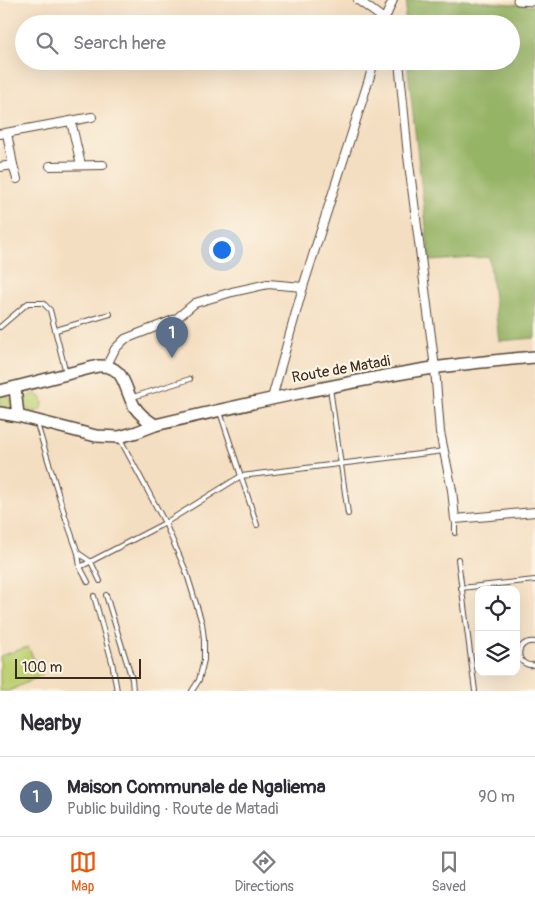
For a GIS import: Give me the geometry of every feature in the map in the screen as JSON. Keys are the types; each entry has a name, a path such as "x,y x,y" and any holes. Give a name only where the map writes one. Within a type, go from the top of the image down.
{"main road":[{"name":"Route de Matadi","path":"0,413 96,436 119,437 155,424 329,386 435,368 535,357"},
{"path":"1,389 15,388 66,373 107,365 119,373 130,398 142,417 155,424"},
{"path":"15,388 18,416"}],"street":[{"path":"358,0 376,15"},
{"path":"387,15 393,0"},
{"path":"518,0 535,1"},
{"path":"272,398 303,287 371,70"},
{"path":"400,70 408,156 435,368 440,432 452,490 455,520 535,512"},
{"path":"17,179 4,133 92,117"},
{"path":"71,121 81,165"},
{"path":"0,167 13,165"},
{"path":"50,166 103,165"},
{"path":"107,365 115,349 125,340 176,319 195,303 268,284 303,287"}],"lane":[{"path":"0,327 28,303 43,303 50,310 66,373"},
{"path":"56,330 110,314"},
{"path":"130,398 190,379"},
{"path":"329,386 348,514"},
{"path":"219,410 257,525"},
{"path":"36,421 78,552 80,567 88,582"},
{"path":"119,437 165,523 186,572 202,622 204,660 199,680 192,691"},
{"path":"80,567 165,523 241,476 444,451"},
{"path":"455,520 455,533"},
{"path":"78,552 91,562 100,581"},
{"path":"458,559 475,691"},
{"path":"461,588 535,580"},
{"path":"106,595 132,679 133,691"},
{"path":"94,596 112,662 117,691"},
{"path":"535,642 526,642 522,645 519,652 524,663 535,666"}],"green space":[{"path":"407,0 464,0 535,6 535,338 499,341 489,257 430,261 408,70 520,70 520,15 405,15"},
{"path":"5,394 11,399 12,411 0,408 0,395"},
{"path":"30,394 38,394 43,399 41,410 30,412 25,407 25,399"},
{"path":"28,647 42,675 9,691 0,691 0,656"}],"place":[{"name":"Maison Communale de Ngaliema","path":"172,358"}]}
